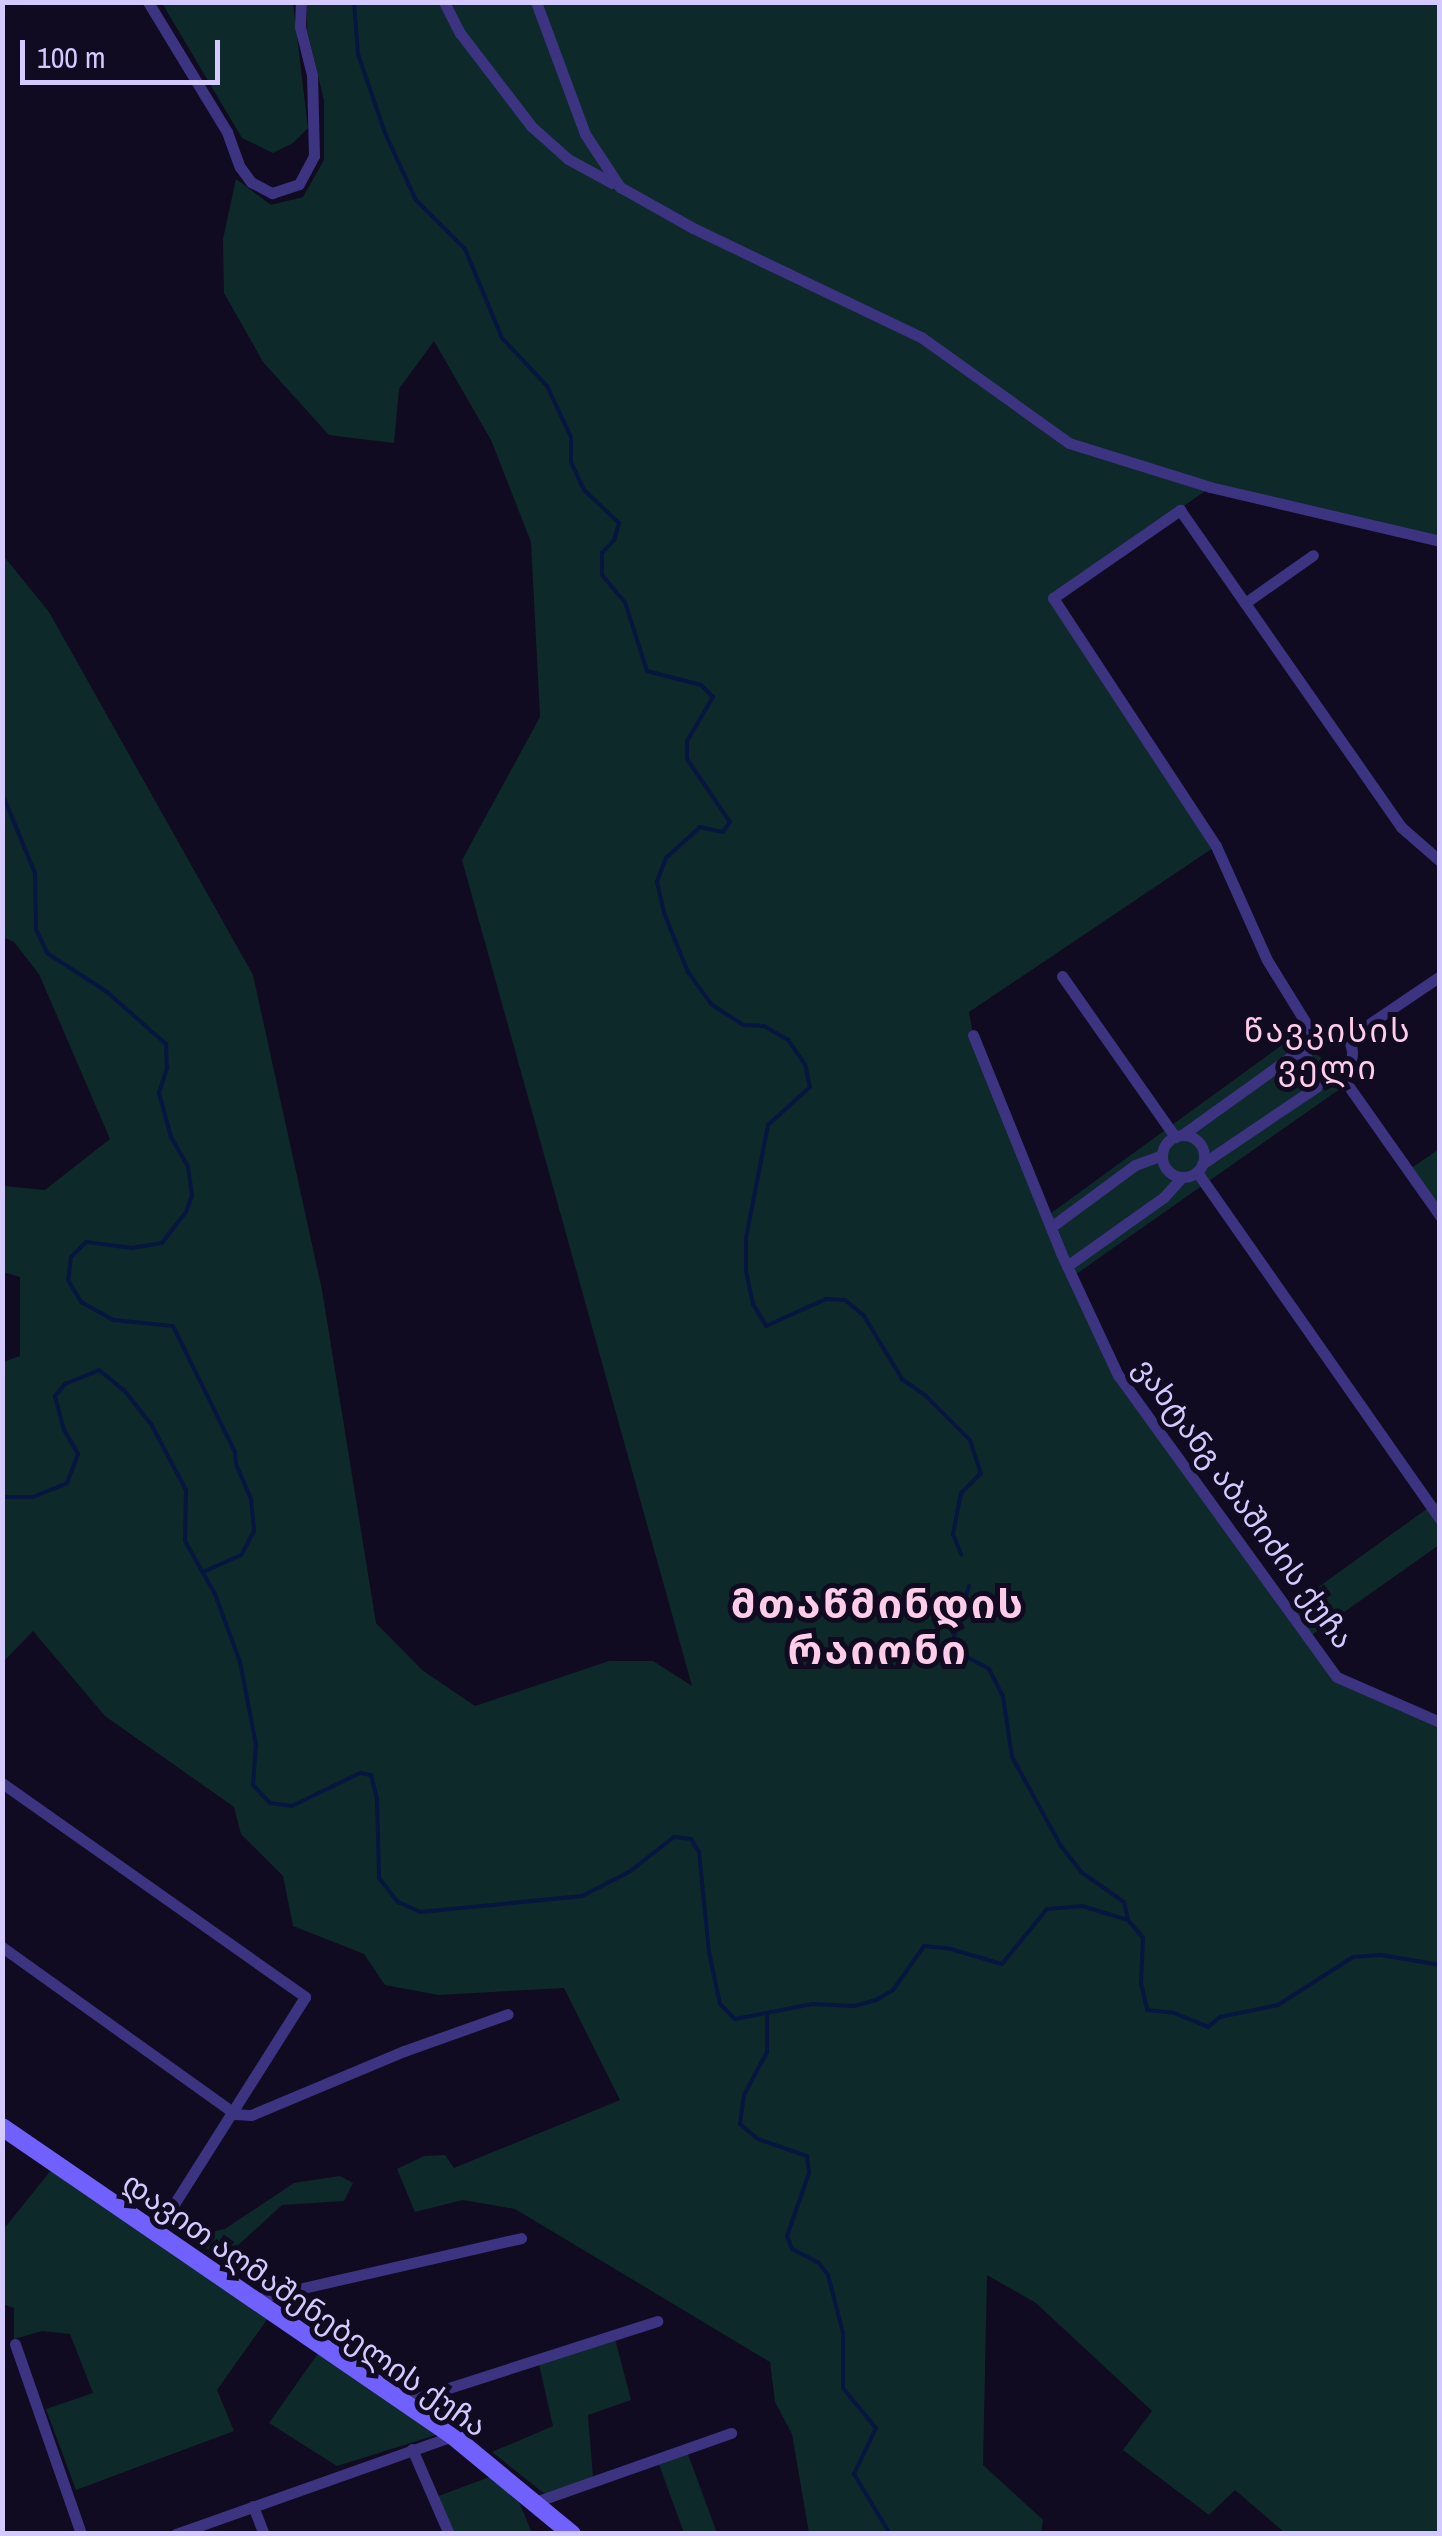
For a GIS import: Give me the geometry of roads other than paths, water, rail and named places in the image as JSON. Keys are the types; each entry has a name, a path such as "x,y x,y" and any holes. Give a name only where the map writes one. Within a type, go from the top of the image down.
{"street":[{"path":"148,2 227,132 250,182 272,193 299,184 314,156 312,75 300,27 301,2"},
{"path":"444,2 460,33 530,126 568,158 693,228 921,338 1069,443 1210,486 1440,541"},
{"path":"536,2 585,134 620,187"},
{"path":"1314,1036 1266,960 1216,846 1052,598 1180,510 1401,827 1440,861"},
{"path":"1245,604 1314,556"},
{"path":"1062,976 1178,1136 1199,1142 1199,1168 1440,1520"},
{"path":"1347,1039 1440,976"},
{"path":"1328,1030 1347,1039 1352,1055 1340,1074 1321,1074 1309,1064 1306,1053 1314,1036 1328,1030"},
{"name":"ვახტანგ აბაშიძის ქუჩა","path":"973,1034 1067,1266 1118,1375 1337,1676 1440,1722"},
{"path":"1052,1227 1135,1166 1162,1155 1178,1136 1296,1054 1306,1053"},
{"path":"1067,1266 1164,1197 1182,1177 1316,1088 1321,1074"},
{"path":"1340,1074 1440,1216"},
{"path":"1162,1155 1167,1168 1182,1177"},
{"path":"2,1783 305,1997 235,2114 155,2234"},
{"path":"2,1947 235,2114 252,2115 404,2051 508,2014"},
{"name":"დავით აღმაშენებელის ქუჩა","path":"2,2127 452,2436 572,2534"},
{"path":"255,2299 522,2238"},
{"path":"404,2402 657,2322"},
{"path":"15,2344 81,2534"},
{"path":"535,2502 731,2433"},
{"path":"176,2534 452,2436"},
{"path":"412,2449 448,2534"},
{"path":"253,2506 264,2534"}],"waterway":[{"path":"354,2 358,54 385,133 416,200 465,249 502,338 547,386 571,437 571,462 584,490 619,523 614,540 602,553 602,575 625,602 647,671 701,685 713,697 687,741 687,759 730,822 723,832 700,827 666,858 657,882 664,913 688,972 711,1004 743,1025 764,1026 788,1040 805,1064 810,1087 768,1125 746,1238 746,1271 753,1304 766,1326 826,1299 845,1300 864,1316 902,1379 926,1396 970,1440 981,1473 961,1493 953,1534 961,1554"},
{"path":"2,793 35,873 36,929 47,953 107,992 166,1044 167,1068 159,1093 171,1137 188,1167 192,1196 186,1212 162,1243 132,1248 86,1242 71,1257 68,1280 81,1302 114,1320 173,1326 235,1452 251,1500 254,1531 241,1555 203,1572"},
{"path":"2,1497 33,1497 67,1483 78,1454 64,1430 55,1396 65,1384 99,1370 124,1390 151,1424 186,1490 185,1541 215,1594 240,1662 256,1744 253,1785 270,1803 292,1806 360,1773 371,1775 377,1799 379,1878 398,1902 420,1912 582,1896 629,1872 674,1837 691,1839 699,1852 709,1952 720,2004 735,2019 813,2004 854,2006 876,2000 893,1990 924,1946 951,1949 1002,1964 1047,1909 1082,1906 1128,1920 1143,1938 1141,1983 1147,2010 1174,2013 1208,2027 1220,2017 1278,2005 1353,1957 1381,1955 1440,1965"},
{"path":"969,1586 954,1637 963,1655 989,1669 1003,1696 1012,1757 1061,1846 1081,1872 1124,1902 1128,1920"},
{"path":"767,2015 767,2052 744,2095 740,2124 758,2139 807,2156 809,2173 787,2236 792,2249 818,2262 828,2275 843,2333 843,2388 876,2428 854,2474 890,2534"}],"district":[{"name":"წავკისის ველი","path":"1328,1050"},
{"name":"მთაწმინდის რაიონი","path":"878,1627"}]}
